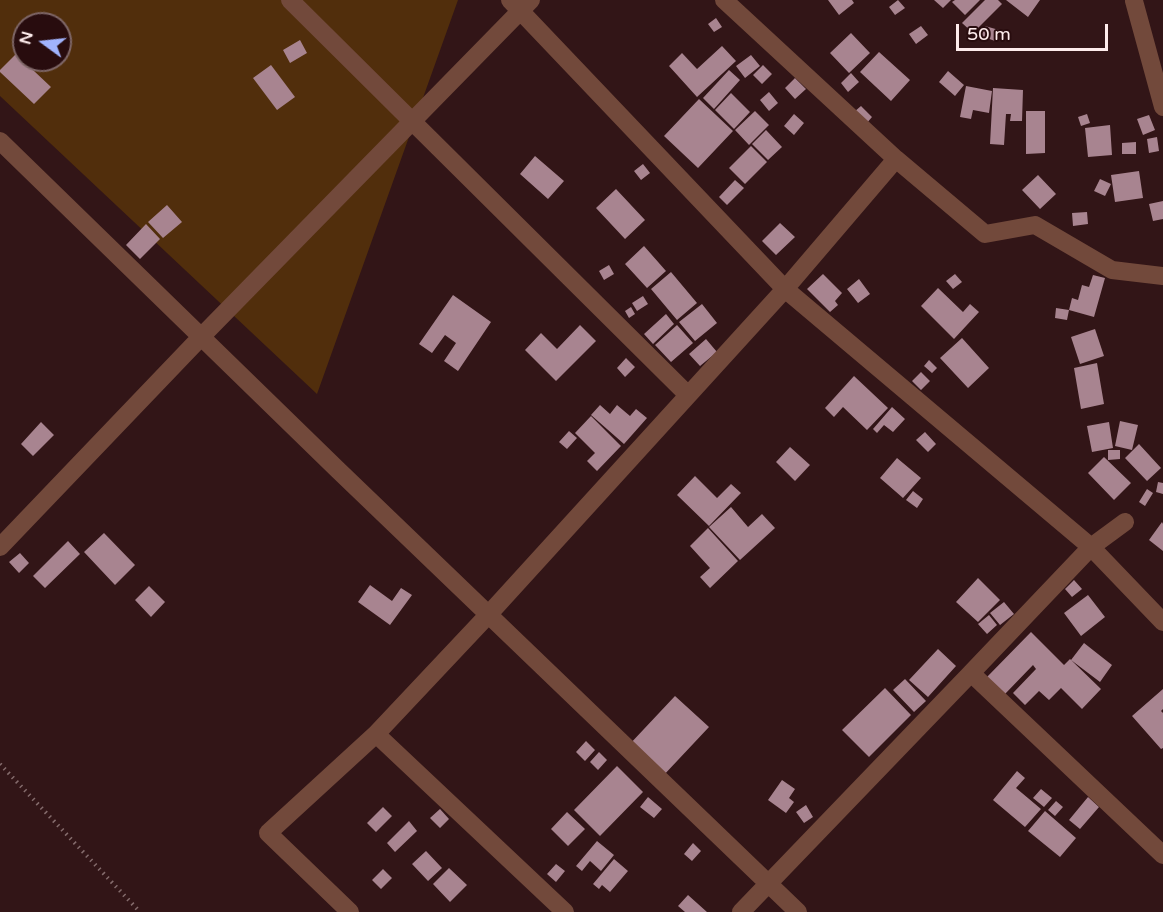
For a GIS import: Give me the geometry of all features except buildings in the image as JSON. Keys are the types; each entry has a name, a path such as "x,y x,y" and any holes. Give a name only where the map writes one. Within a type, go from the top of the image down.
{"street":[{"path":"290,0 688,395"},
{"path":"724,0 896,159 985,234 1035,225 1112,270 1163,276"},
{"path":"1134,1 1163,107"},
{"path":"0,547 201,337 412,122 520,4 785,289 1092,547 1163,622"},
{"path":"0,141 798,912"},
{"path":"350,912 268,834 376,734 489,614 785,289 896,159"},
{"path":"741,912 1092,547 1125,522"},
{"path":"971,673 1163,855"},
{"path":"376,734 565,912"}],"path":[{"path":"0,764 140,912"}],"shaded area":[{"path":"0,0 458,0 317,394 0,96"}]}
